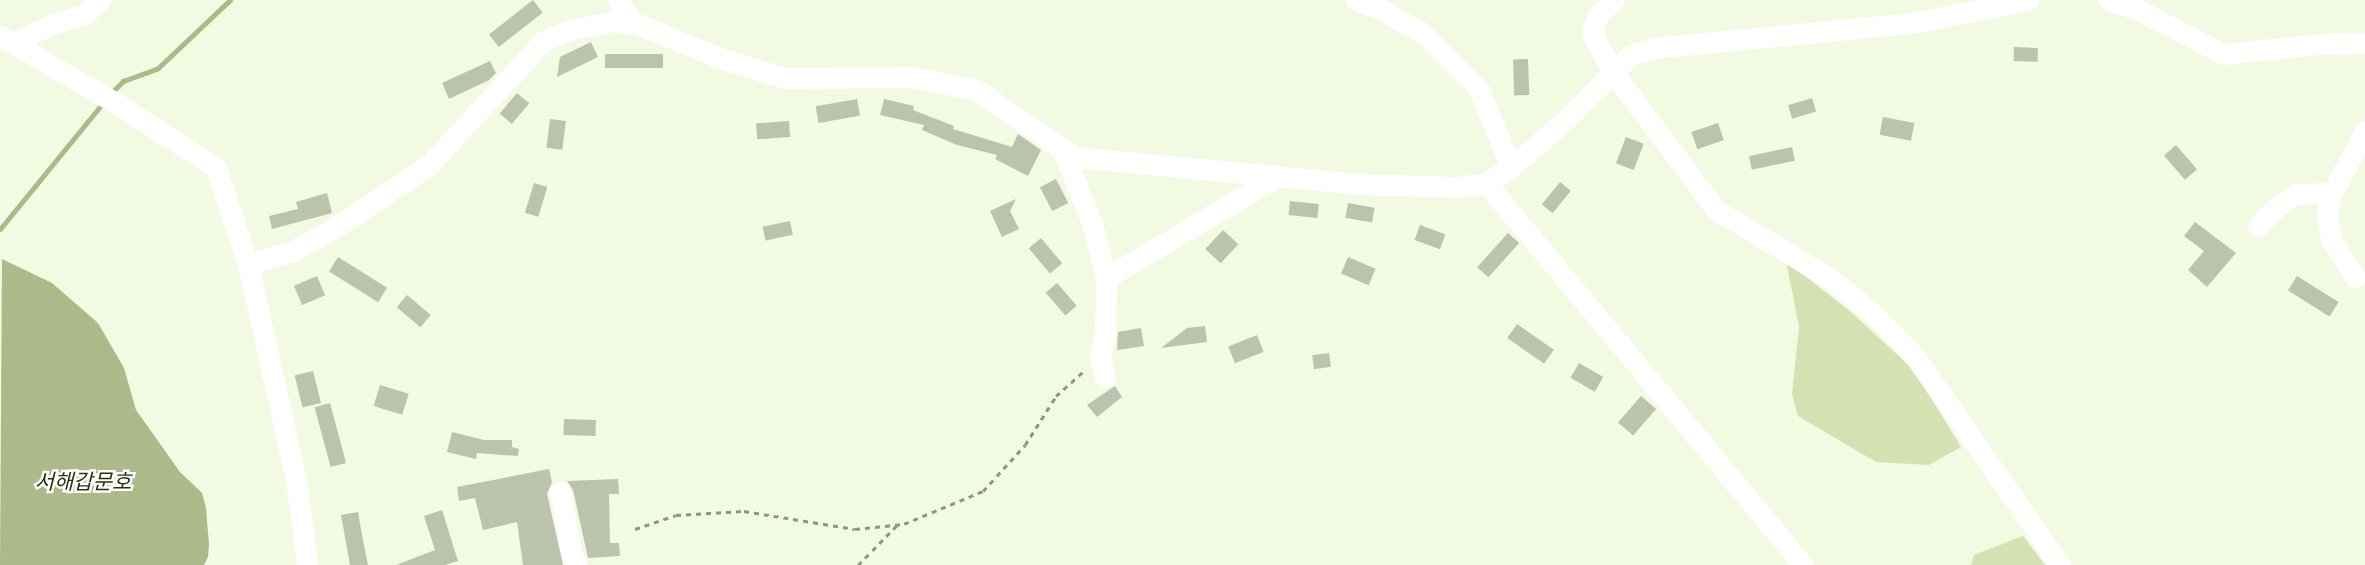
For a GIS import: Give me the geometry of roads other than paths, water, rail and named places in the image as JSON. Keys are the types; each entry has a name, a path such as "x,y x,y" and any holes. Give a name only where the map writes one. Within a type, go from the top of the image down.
{"street":[{"path":"6,39 85,14 100,0"},
{"path":"618,0 633,24"},
{"path":"1356,0 1380,9 1423,33 1478,88 1511,167"},
{"path":"1614,0 1598,15 1592,33 1612,71 1716,210 1828,277 1875,315 1916,358 2060,565"},
{"path":"248,264 293,251 336,227 429,165 543,41 570,30 614,21 633,24 752,69 784,78 912,77 977,90 1074,157 1357,184 1458,187 1486,183 1511,167 1559,126 1630,55 1652,48 1913,23 2028,0"},
{"path":"2109,0 2141,11 2224,54 2319,44 2365,43"},
{"path":"6,39 119,105 216,168 248,264 296,480 307,565"},
{"path":"2355,277 2331,239 2327,210 2332,192 2365,131"},
{"path":"1062,149 1092,223 1106,278 1102,367"},
{"path":"1106,278 1278,176"},
{"path":"1486,183 1803,565"},
{"path":"2258,226 2295,194 2332,192"},
{"path":"560,492 571,552 577,565"}],"water":[{"name":"서해갑문호","path":"2,259 52,283 98,323 124,368 136,410 180,472 202,493 209,544 204,565 0,565"}],"waterway":[{"path":"112,92 123,81 158,68 230,0"},
{"path":"0,229 101,105"}]}
